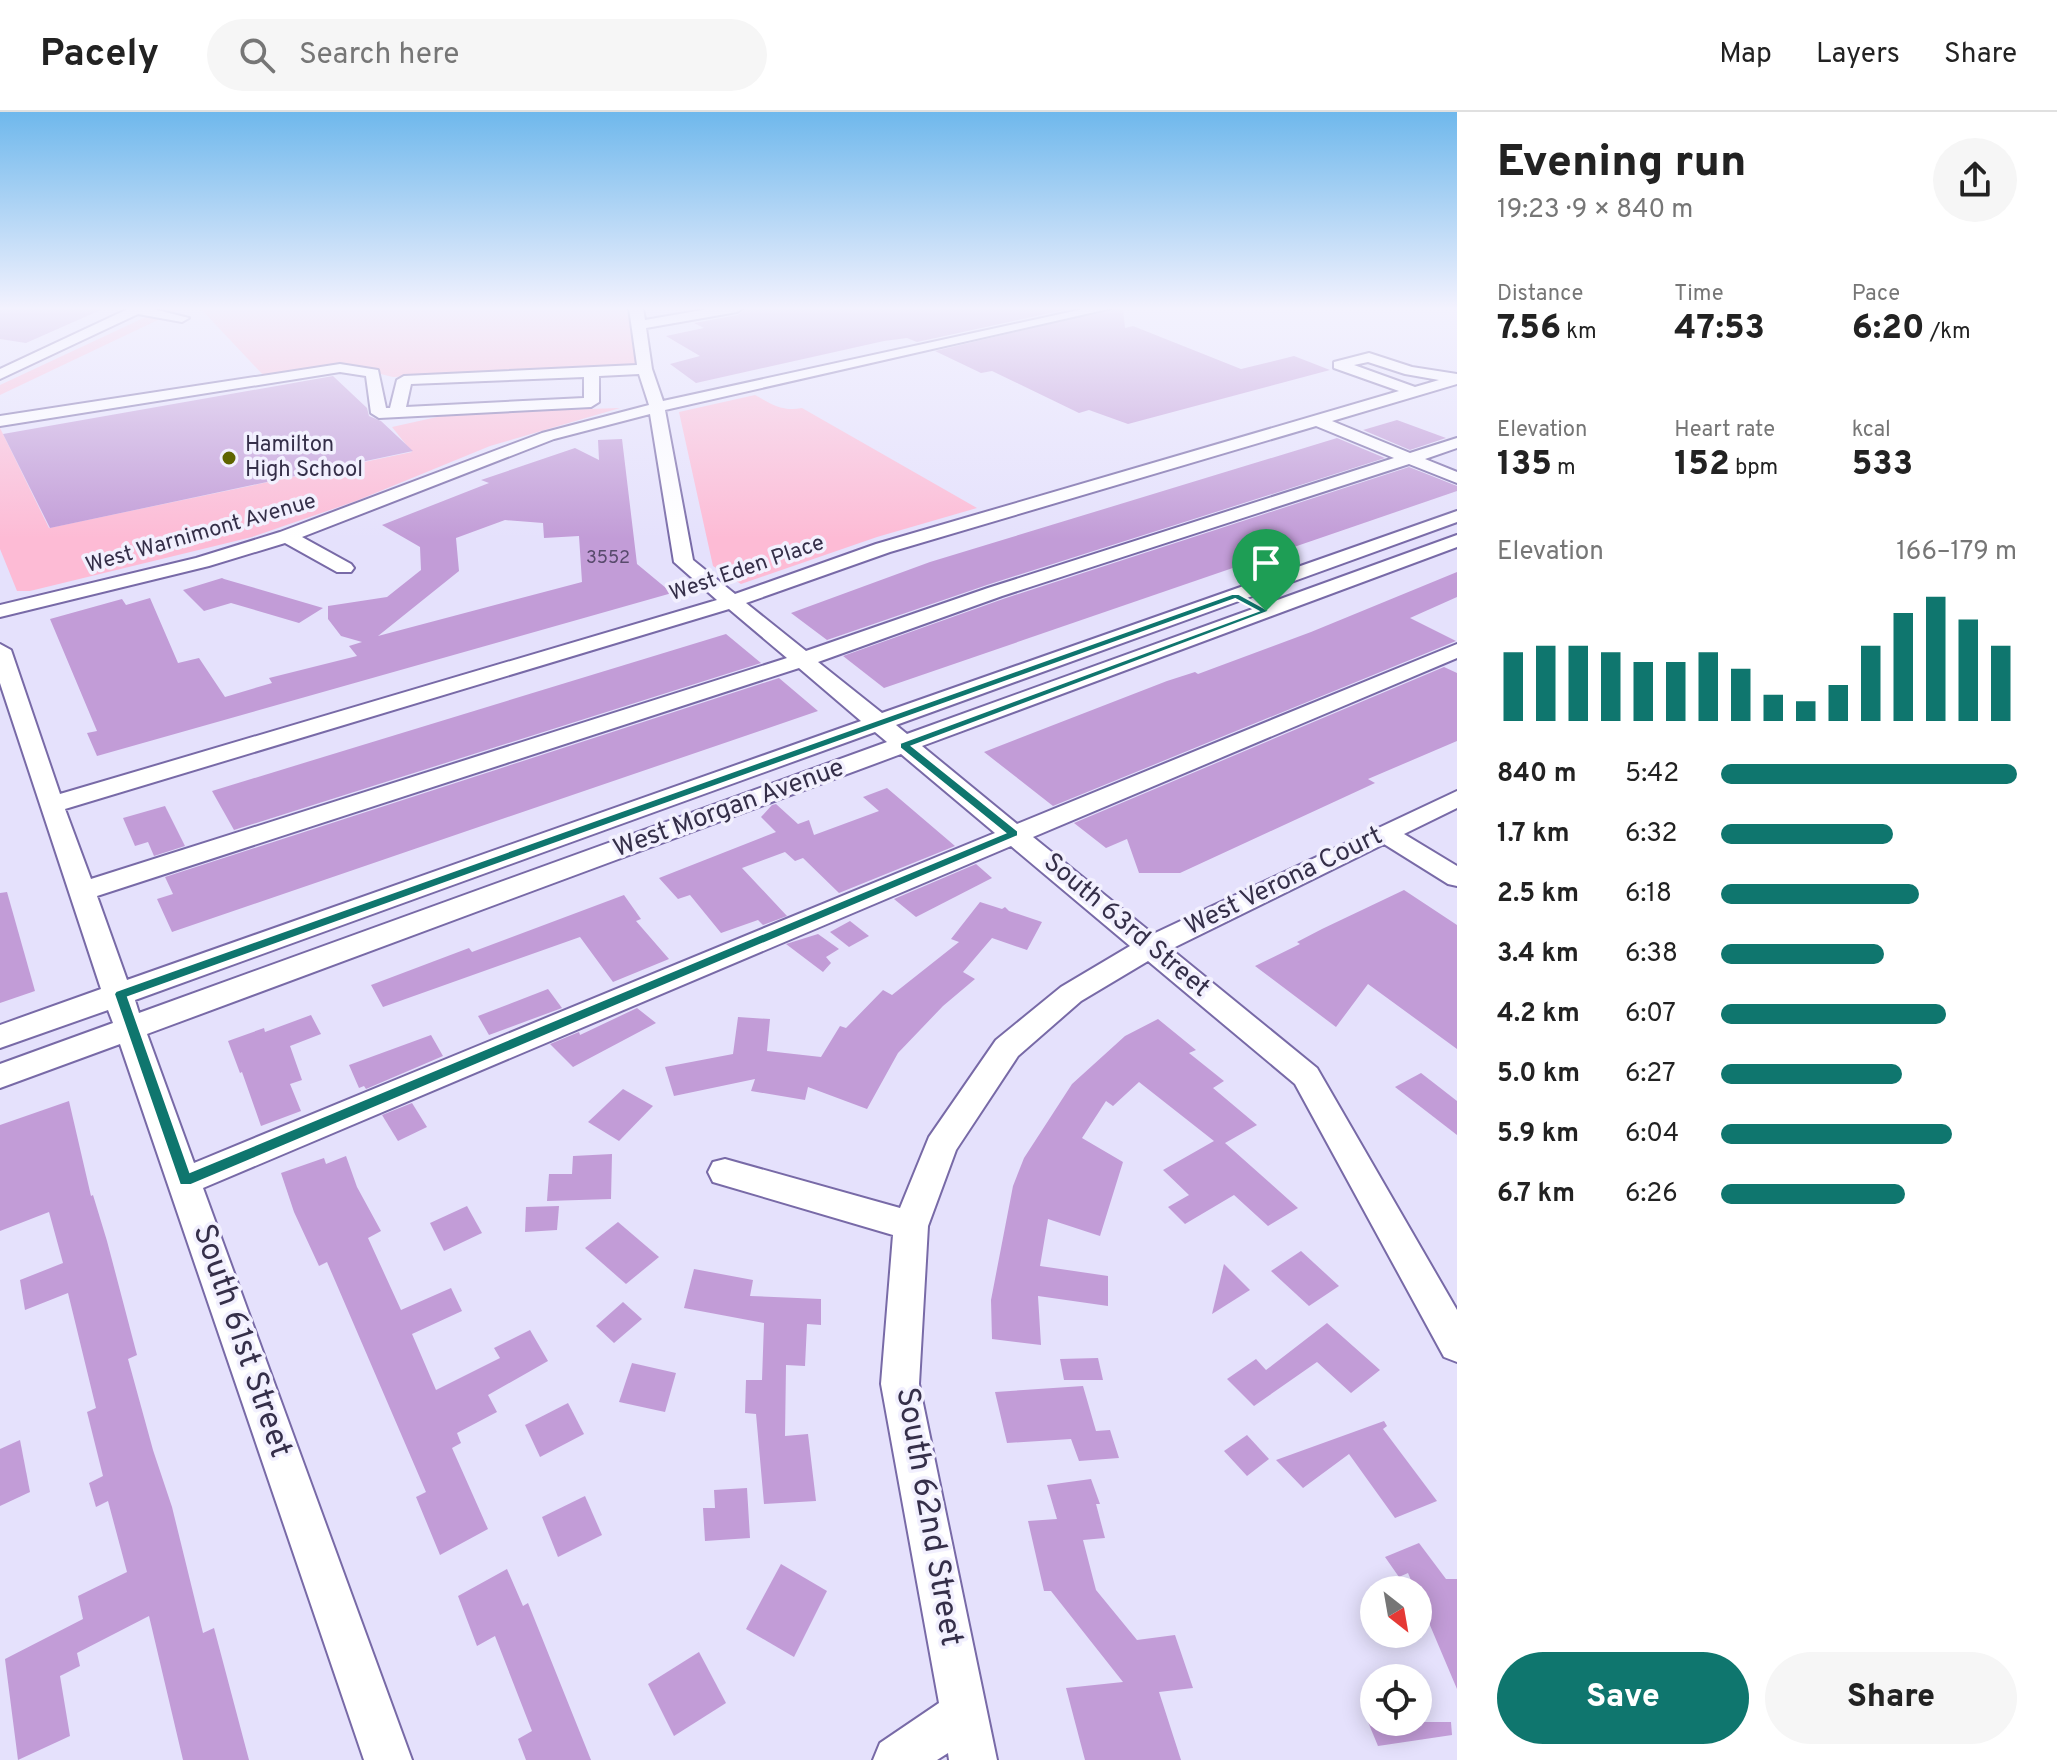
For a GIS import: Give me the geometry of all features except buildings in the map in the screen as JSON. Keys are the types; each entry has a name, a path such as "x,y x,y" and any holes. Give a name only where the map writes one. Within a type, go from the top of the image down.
{"street":[{"path":"0,421 62,410 78,411 222,385"},
{"path":"375,385 379,413 591,402 592,385"},
{"path":"397,412 403,385"},
{"name":"South 63rd Street","path":"650,385 657,407 684,562 1306,1076 1457,1345"},
{"name":"West Warnimont Avenue","path":"0,611 202,562 287,536 375,505 548,436 757,385"},
{"path":"1396,385 1416,392"},
{"name":"West Eden Place","path":"51,805 731,602 883,548 1437,385"},
{"path":"1318,421 1457,478"},
{"path":"83,891 801,661 995,592 1457,443"},
{"name":"West Morgan Avenue","path":"0,1037 1457,516"},
{"path":"287,536 344,568"},
{"name":"West Morgan Avenue","path":"0,1076 1457,541"},
{"path":"1235,596 1266,611"},
{"name":"South 61st Street","path":"0,650 51,805 388,1760"},
{"path":"185,1181 1457,650"},
{"name":"West Verona Court","path":"911,1226 941,1146 1007,1048 1071,994 1151,947 1457,798"},
{"path":"1385,833 1457,878"},
{"path":"725,1172 911,1226"},
{"name":"South 62nd Street","path":"911,1226 900,1384 973,1760"},
{"path":"897,1760 964,1713"}],"shaded area":[{"path":"0,385 21,385 0,395"},
{"path":"755,395 783,408 802,408 977,508 877,537 741,584 713,566 679,412"},
{"path":"620,408 490,446 356,501 252,537 30,591 17,591 0,549 0,428 49,528 412,452 392,427 455,413"}],"place":[{"name":"Hamilton High School","path":"229,458"}],"route":[{"path":"1235,596 1266,611 904,745 1014,833 185,1181 120,994 1235,596"}]}
